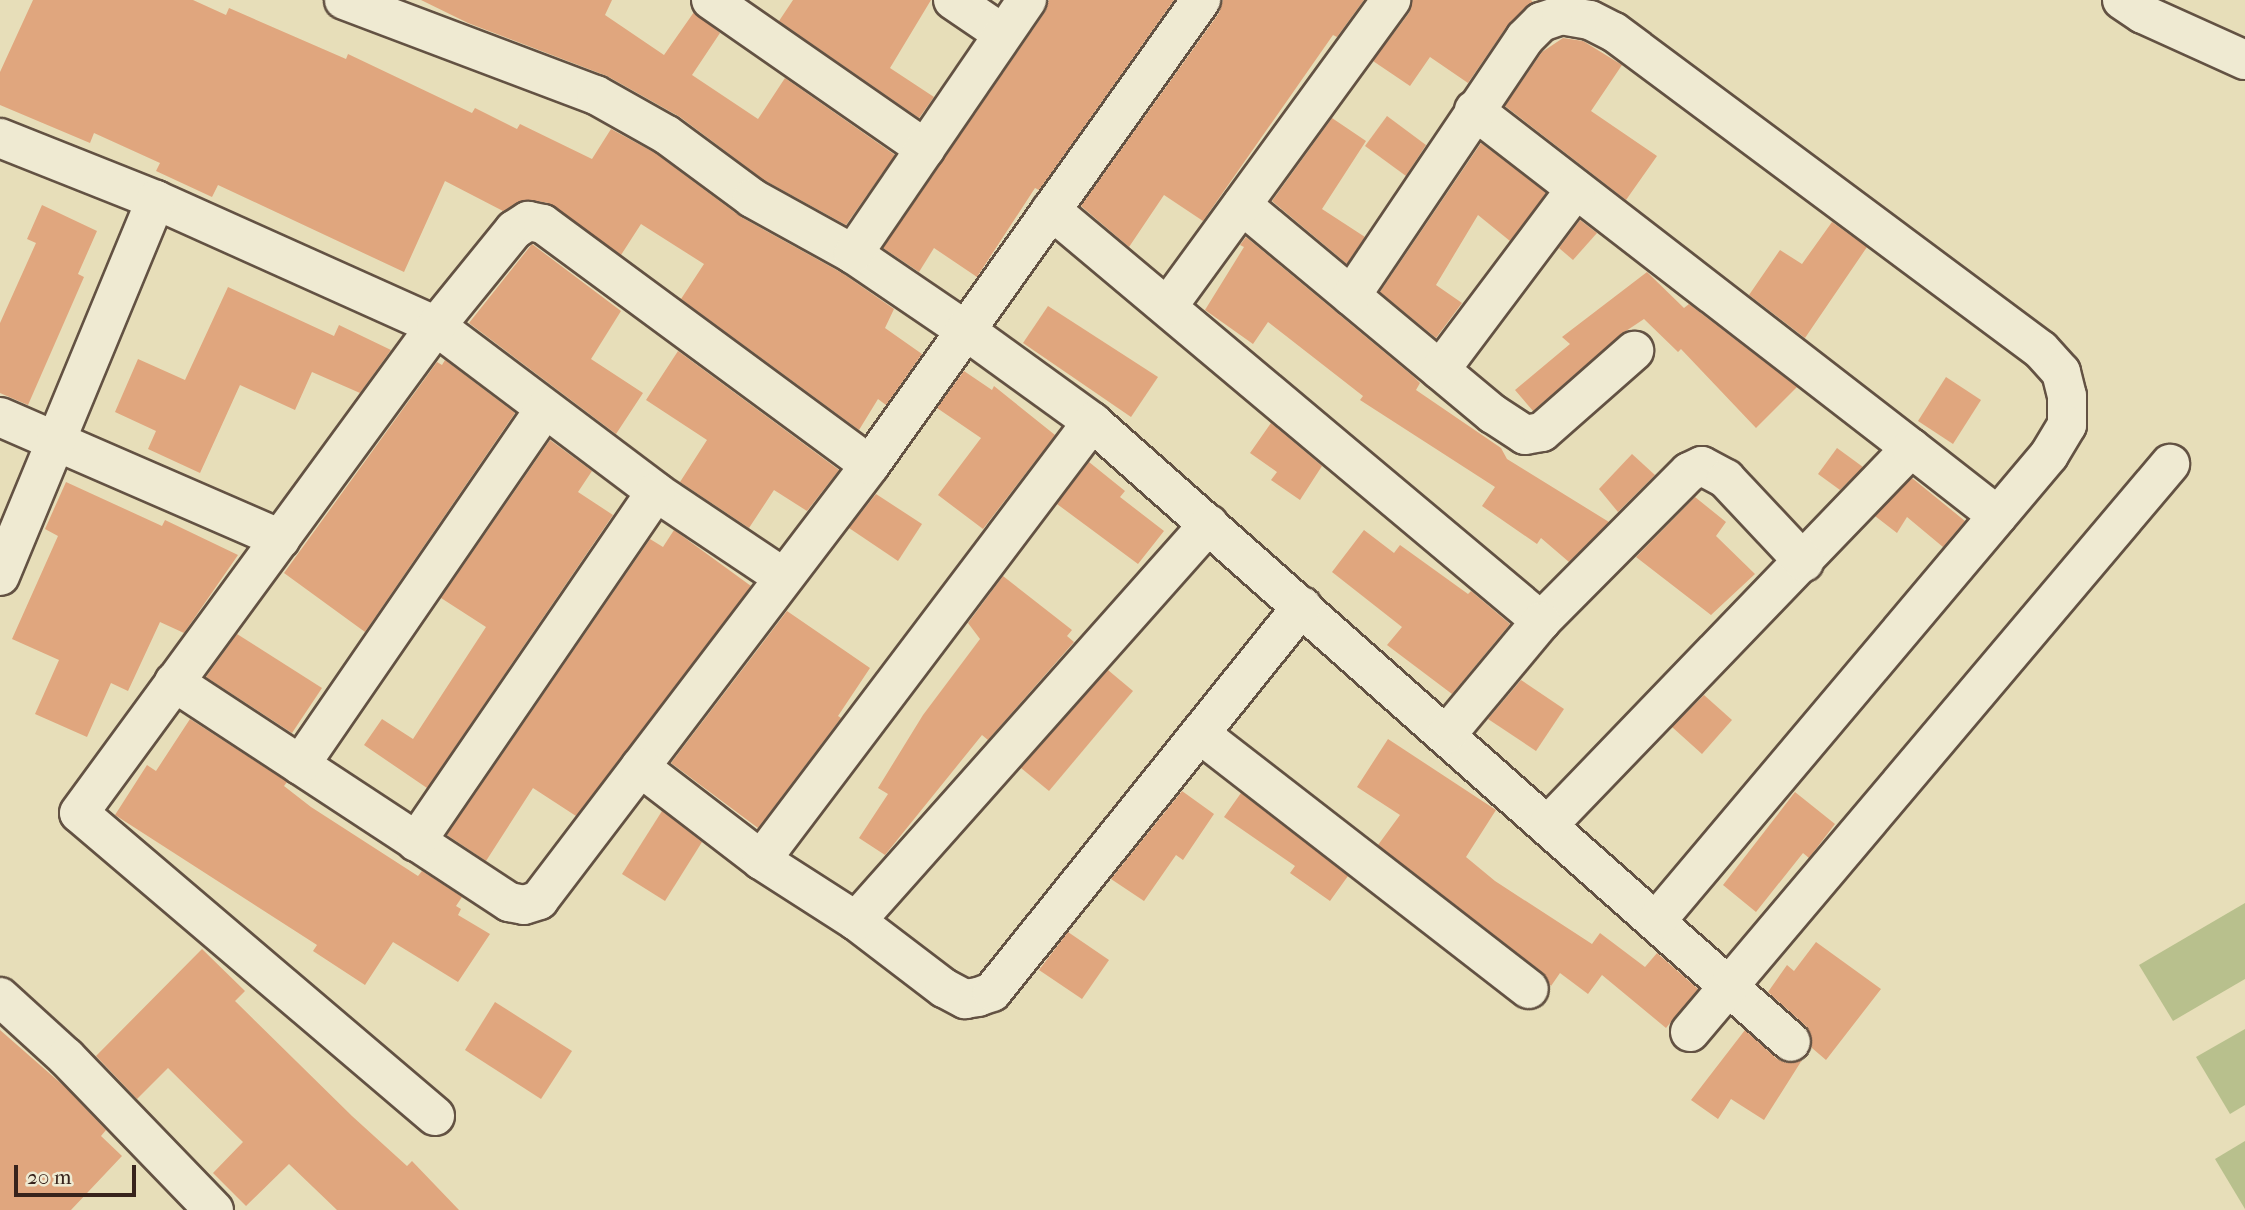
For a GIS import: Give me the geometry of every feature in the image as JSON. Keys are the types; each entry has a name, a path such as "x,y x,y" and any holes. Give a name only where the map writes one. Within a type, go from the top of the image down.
{"street":[{"path":"344,0 596,94 667,135 752,198 853,254 1093,422 1657,920 1791,1042"},
{"path":"711,0 925,149"},
{"path":"953,0 1003,34"},
{"path":"853,254 1027,0"},
{"path":"174,682 509,902 524,905 540,900 870,465 1201,0"},
{"path":"1168,306 1391,0"},
{"path":"2122,0 2143,14 2245,60"},
{"path":"1351,296 1474,110 1541,22 1562,15 1590,20 1614,32 2041,350 2061,372 2067,396 2067,425 2049,455 1657,920"},
{"path":"1474,110 1998,516"},
{"path":"0,138 156,201 436,326 656,492 783,577"},
{"path":"1440,370 1576,189"},
{"path":"0,576 156,201"},
{"path":"1242,205 1513,430 1533,436 1634,351"},
{"path":"1051,210 1541,621"},
{"path":"435,1116 79,813 436,326 514,230 528,221 543,224 870,465"},
{"path":"300,765 544,410"},
{"path":"0,417 281,539"},
{"path":"761,860 1093,422"},
{"path":"1548,825 1911,448"},
{"path":"1690,1032 2170,464"},
{"path":"1447,734 1541,621 1689,472 1702,466 1726,479 1804,562"},
{"path":"416,842 656,492"},
{"path":"856,921 1209,524"},
{"path":"640,767 761,860 856,921 944,988 965,999 992,992 1303,607"},
{"path":"1200,734 1529,989"},
{"path":"0,997 66,1057 214,1210"}],"green space":[{"path":"2245,903 2245,979 2173,1021 2139,965"},
{"path":"2245,1029 2245,1105 2230,1114 2196,1057"},
{"path":"2245,1141 2245,1209 2215,1159"}],"building":[{"path":"33,0 193,0 226,15 229,8 346,59 348,54 472,113 475,108 517,129 520,124 592,159 611,129 655,153 741,217 842,273 894,309 885,328 922,354 886,405 878,399 859,430 681,299 704,264 641,224 621,255 548,203 531,200 503,211 445,181 404,272 218,185 212,197 156,171 160,163 94,133 90,143 0,105 0,72"},
{"path":"421,0 612,0 605,15 664,55 694,12 720,33 692,75 758,119 785,78 895,155 846,225 764,180 680,117 607,76 468,23"},
{"path":"793,0 931,0 890,68 934,97 919,118 779,21"},
{"path":"1049,0 1174,0 1039,190 1035,188 977,277 934,248 919,272 883,248 1045,12"},
{"path":"1223,0 1364,0 1337,37 1333,35 1203,221 1164,195 1129,247 1081,206 1219,13"},
{"path":"1412,0 1533,2 1507,26 1468,83 1430,57 1410,86 1373,61 1409,13"},
{"path":"1563,38 1583,41 1622,65 1591,111 1657,156 1626,200 1505,106 1542,52"},
{"path":"1387,116 1426,145 1406,176 1365,146"},
{"path":"1332,118 1366,141 1322,209 1365,237 1347,264 1272,201"},
{"path":"1481,143 1546,193 1510,241 1478,215 1436,285 1462,303 1436,338 1380,292"},
{"path":"42,205 97,231 78,274 84,277 28,405 0,393 0,323 36,243 27,239"},
{"path":"1580,220 1597,233 1573,260 1559,248"},
{"path":"1832,222 1867,247 1805,338 1749,295 1780,250 1802,264"},
{"path":"1246,237 1414,377 1420,383 1416,390 1501,448 1507,459 1609,522 1569,562 1541,538 1537,544 1482,506 1495,487 1360,400 1363,396 1268,322 1253,344 1205,310 1244,247 1240,245"},
{"path":"532,244 621,311 591,359 643,393 616,434 469,323"},
{"path":"1647,272 1684,308 1689,304 1797,387 1756,428 1681,349 1678,352 1644,319 1620,335 1533,411 1515,390 1570,344 1562,337"},
{"path":"228,287 334,336 339,325 391,350 360,393 312,372 295,410 240,385 200,473 148,449 156,431 115,412 138,359 185,380"},
{"path":"1048,306 1158,377 1131,417 1023,343"},
{"path":"678,351 839,470 807,511 774,490 749,528 680,482 707,440 646,400"},
{"path":"445,360 515,413 365,632 284,573 437,362 442,365"},
{"path":"964,371 992,390 994,386 1055,435 983,529 938,495 981,438 937,408"},
{"path":"1946,377 1981,400 1953,444 1918,421"},
{"path":"1271,423 1322,466 1300,500 1271,480 1277,472 1250,453"},
{"path":"550,440 592,471 578,492 613,515 427,788 364,745 382,719 413,739 486,627 441,598"},
{"path":"1837,448 1863,467 1840,490 1818,474"},
{"path":"1632,454 1655,475 1618,512 1599,489"},
{"path":"1089,462 1125,491 1120,497 1164,531 1138,564 1057,504"},
{"path":"1912,478 1965,521 1943,547 1907,517 1897,533 1875,516"},
{"path":"66,482 162,526 165,520 238,555 184,633 160,622 128,691 111,683 87,737 35,714 59,660 12,639 58,536 45,529"},
{"path":"876,494 922,524 898,561 849,528"},
{"path":"1695,497 1726,522 1716,536 1755,574 1711,615 1636,557"},
{"path":"674,530 751,586 576,816 533,788 486,861 447,835 650,539 663,547"},
{"path":"1364,530 1394,553 1400,545 1468,594 1471,591 1510,624 1452,694 1387,645 1402,627 1332,572"},
{"path":"1003,576 1072,630 1067,636 1074,642 988,740 982,735 885,855 859,838 888,794 878,788 923,715 980,639 968,623"},
{"path":"787,611 870,668 838,716 841,718 758,828 671,763"},
{"path":"237,634 322,688 292,733 206,677"},
{"path":"1108,670 1133,691 1049,791 1021,768"},
{"path":"1521,680 1564,709 1536,751 1488,719"},
{"path":"1704,695 1732,720 1702,754 1672,727"},
{"path":"190,719 287,782 284,786 311,807 418,876 422,871 462,897 456,906 461,909 458,915 490,934 458,982 393,942 365,985 313,951 317,945 115,815 147,765 156,771"},
{"path":"1388,739 1496,810 1466,857 1495,881 1592,944 1600,933 1645,967 1657,953 1698,989 1666,1028 1602,975 1588,994 1560,973 1551,986 1542,972 1378,845 1400,815 1357,787"},
{"path":"1182,791 1214,814 1183,860 1176,855 1144,901 1111,879"},
{"path":"1795,792 1835,824 1809,858 1803,853 1756,912 1723,885"},
{"path":"1241,793 1348,876 1330,901 1290,873 1295,866 1224,817"},
{"path":"662,811 702,842 665,901 622,874"},
{"path":"1068,932 1109,960 1082,999 1039,970"},
{"path":"1816,942 1881,989 1826,1060 1812,1048 1806,1026 1768,992 1787,965 1794,971"},
{"path":"202,949 245,991 235,1001 352,1116 407,1166 412,1161 459,1210 337,1210 289,1164 246,1206 213,1173 243,1142 168,1068 137,1099 96,1056"},
{"path":"495,1002 572,1051 541,1099 465,1050"},
{"path":"0,1030 65,1087 106,1130 101,1136 122,1156 71,1210 0,1210"},
{"path":"1745,1030 1777,1059 1787,1063 1802,1060 1764,1120 1731,1099 1718,1119 1691,1100"}]}
